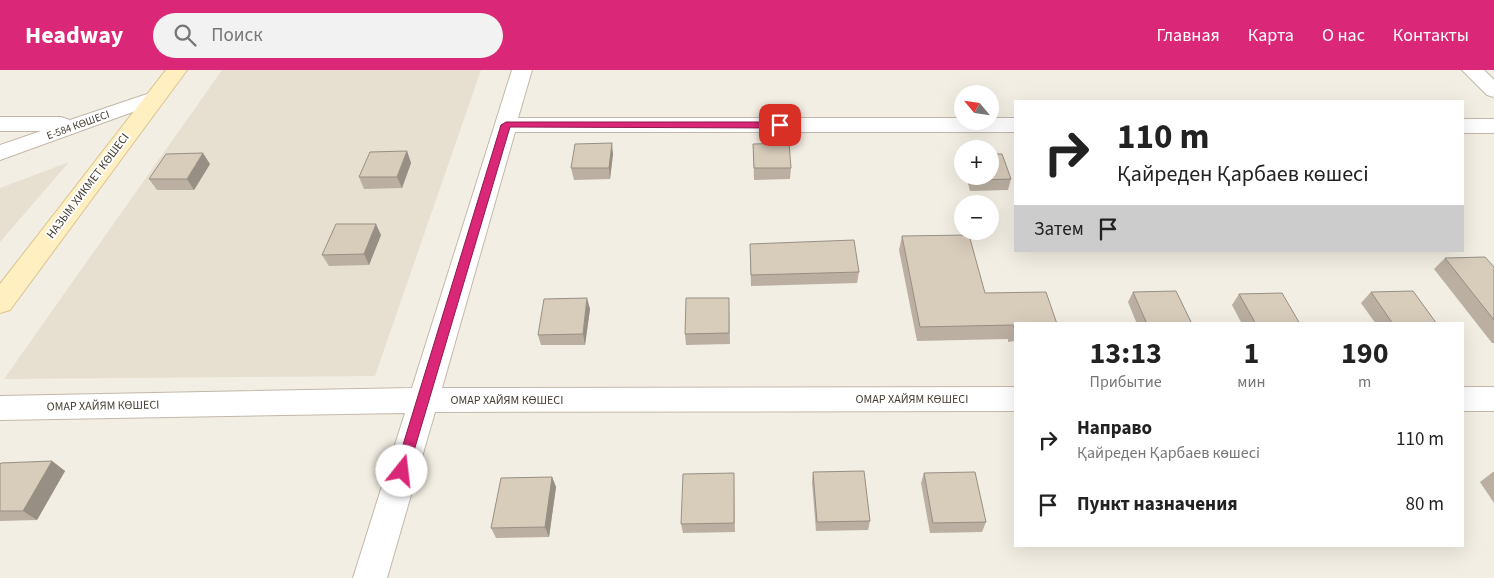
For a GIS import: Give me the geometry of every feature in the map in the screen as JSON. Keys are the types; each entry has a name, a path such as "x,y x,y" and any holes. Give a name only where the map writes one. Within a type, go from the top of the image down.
{"street":[{"name":"НАЗЫМ ХИКМЕТ КӨШЕСІ","path":"0,303 177,70"},
{"path":"370,578 522,70"},
{"path":"1472,70 1494,91"},
{"name":"Е-584 КӨШЕСІ","path":"0,153 156,97"},
{"path":"0,124 80,124"},
{"path":"506,125 1014,125"},
{"path":"1464,126 1494,126"},
{"name":"ОМАР ХАЙЯМ КӨШЕСІ","path":"0,408 423,400 1014,399"},
{"path":"1464,399 1494,399"}],"shaded area":[{"path":"222,70 481,70 375,376 4,379"},
{"path":"69,162 0,242 0,188"}],"building":[{"path":"612,143 609,168 571,168 575,144"},
{"path":"789,143 791,168 754,168 753,144"},
{"path":"407,151 397,177 359,177 370,152"},
{"path":"203,153 187,179 149,179 166,154"},
{"path":"999,154 1002,154 1011,179 999,179"},
{"path":"336,224 376,224 364,254 322,255"},
{"path":"954,235 954,240 970,240 985,293 1046,292 1056,322 1014,322 1014,328 1013,325 920,327 902,236"},
{"path":"854,240 859,272 751,275 750,244"},
{"path":"1485,257 1494,267 1494,320 1445,258"},
{"path":"1176,291 1191,322 1146,322 1133,292"},
{"path":"1413,291 1436,322 1392,322 1371,292"},
{"path":"1282,293 1299,322 1255,322 1239,294"},
{"path":"587,298 583,334 538,335 544,299"},
{"path":"686,298 729,298 729,333 685,334"},
{"path":"52,461 23,511 0,511 1,463"},
{"path":"864,471 870,521 817,522 813,472"},
{"path":"975,472 986,522 933,523 924,473"},
{"path":"734,473 734,523 681,524 683,474"},
{"path":"552,477 545,527 491,528 501,478"}],"route":[{"path":"402,471 506,125 780,125"}]}
